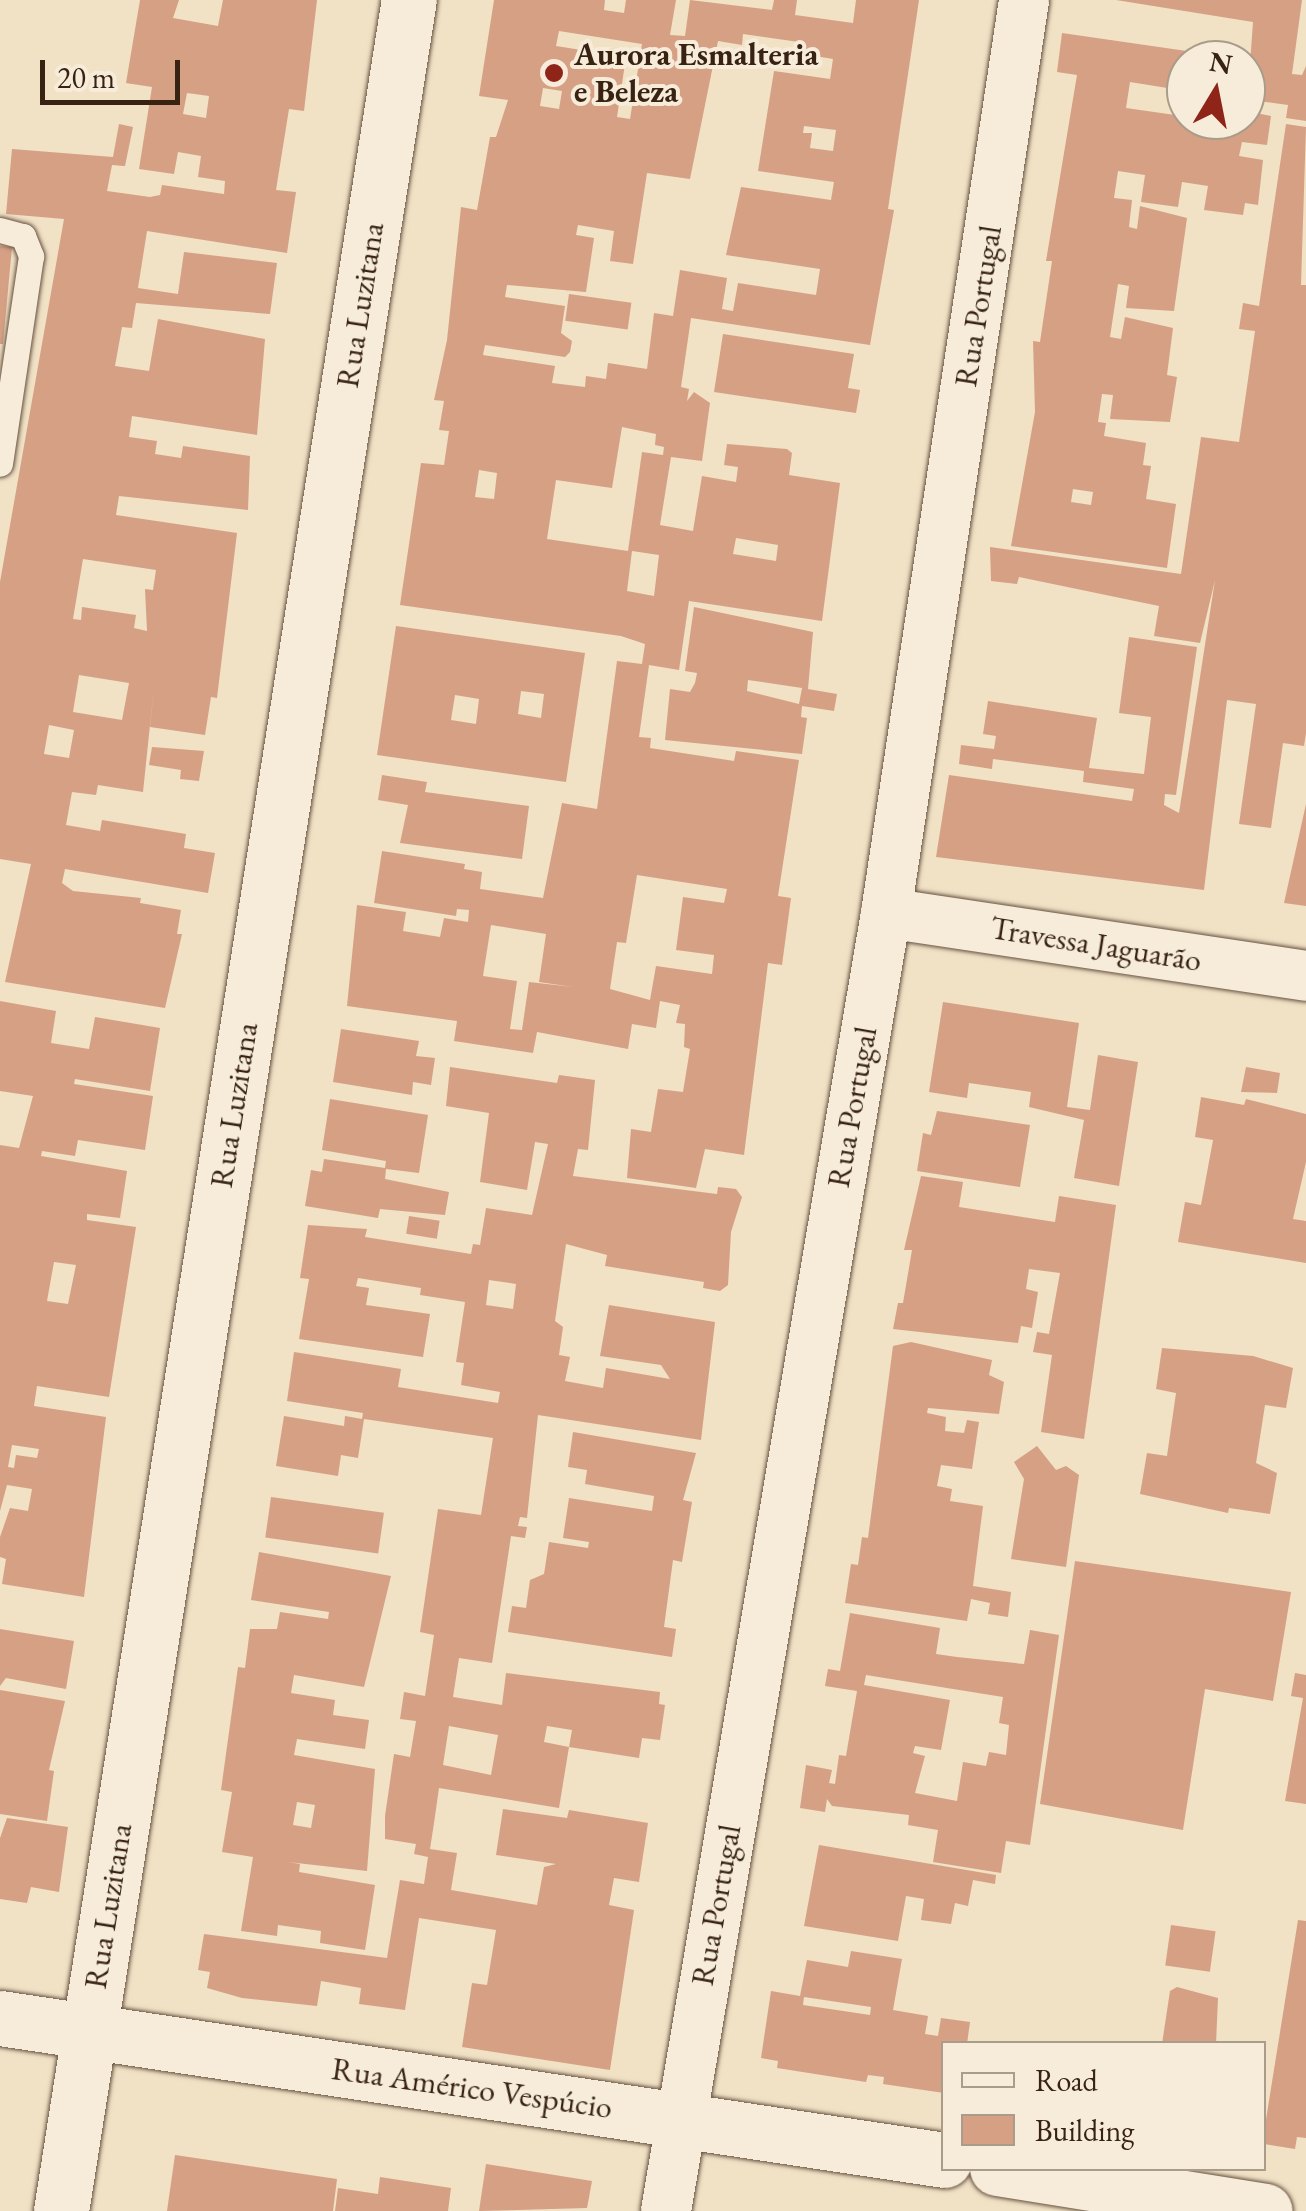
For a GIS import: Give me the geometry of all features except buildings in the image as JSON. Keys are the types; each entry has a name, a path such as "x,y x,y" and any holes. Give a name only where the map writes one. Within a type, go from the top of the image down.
{"street":[{"name":"Rua Luzitana","path":"60,2211 408,0"},
{"name":"Rua Portugal","path":"666,2211 886,912 1024,0"},
{"name":"Travessa Jaguarão","path":"886,912 1306,976"},
{"name":"Rua Américo Vespúcio","path":"0,2018 941,2160"},
{"path":"1016,2171 1265,2211"}],"lane":[{"path":"0,230 22,236 31,256 0,464"}],"place":[{"name":"Aurora Esmalteria e Beleza","path":"554,73"}]}
